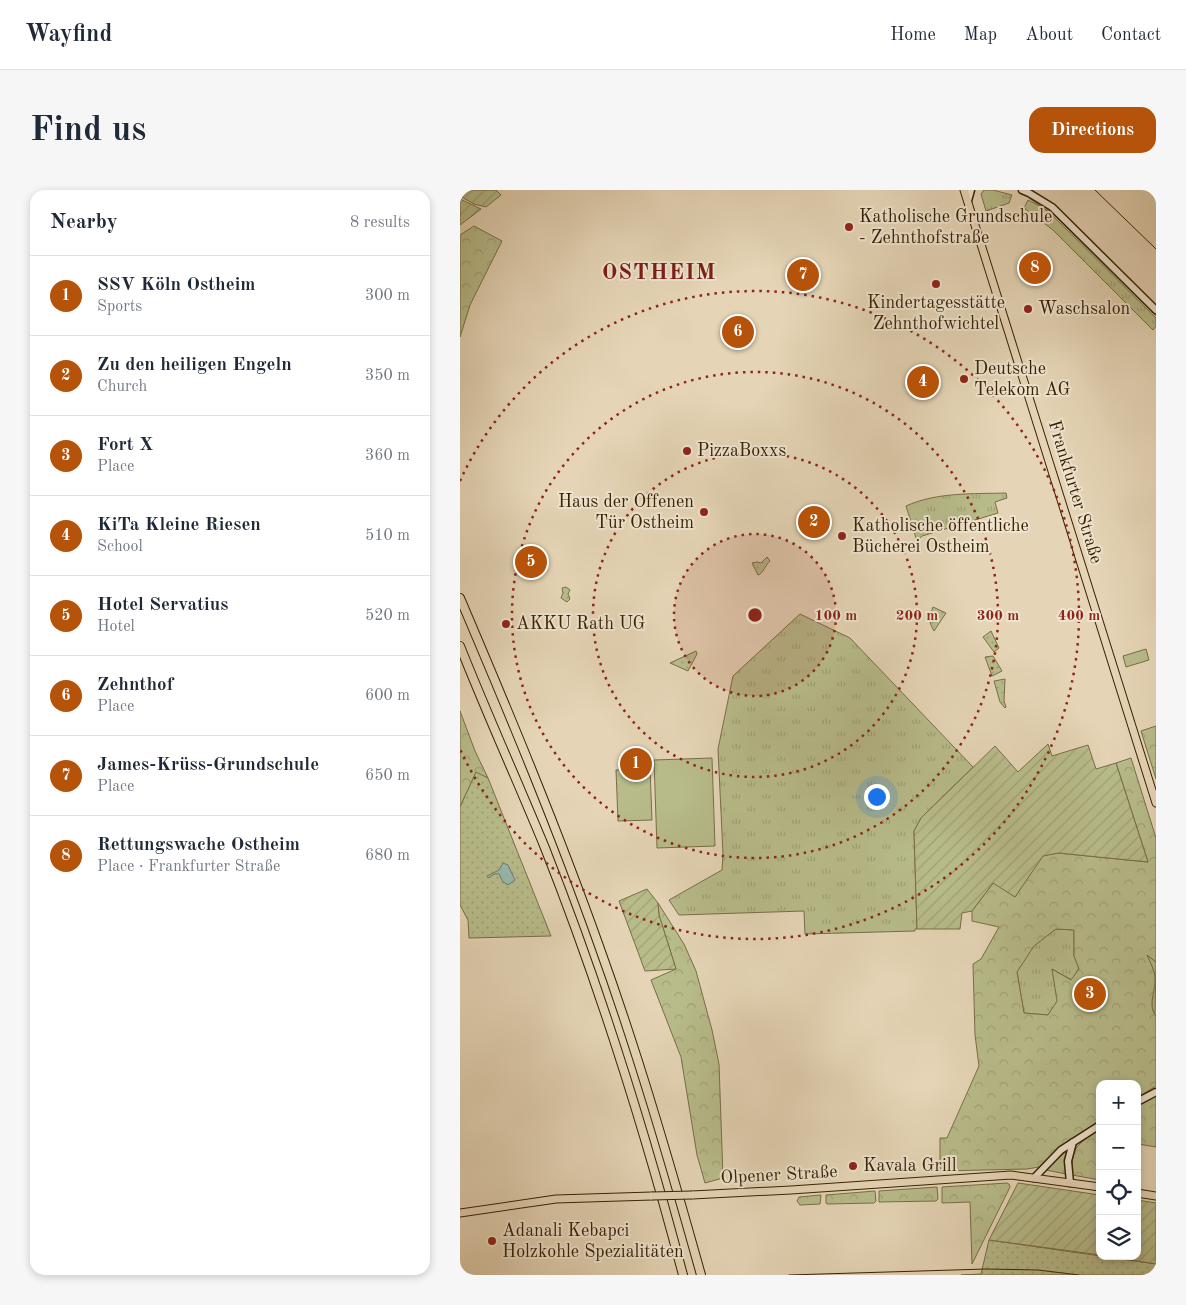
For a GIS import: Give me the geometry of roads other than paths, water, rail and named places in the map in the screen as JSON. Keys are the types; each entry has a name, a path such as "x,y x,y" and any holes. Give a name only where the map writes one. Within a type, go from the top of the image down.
{"highway":[{"path":"460,598 531,767 600,948 664,1142 701,1275"},
{"path":"460,646 545,848 584,953 647,1147 683,1275"}],"main road":[{"name":"Frankfurter Straße","path":"964,190 1156,803"},
{"path":"968,201 971,190"},
{"path":"1022,190 1052,207 1156,310"},
{"path":"1141,1100 1156,1092"},
{"path":"1034,1178 1061,1150 1096,1128"},
{"path":"1070,1183 1068,1161 1073,1142"},
{"name":"Olpener Straße","path":"460,1213 556,1199 692,1195 1011,1175 1096,1186"},
{"path":"1141,1194 1156,1196"}],"water":[{"path":"503,863 508,865 515,880 508,885 503,882 499,874 494,874 489,878 487,876 499,870"}],"tram line":[{"path":"1095,190 1156,249"},
{"path":"789,1275 986,1269 1038,1270 1079,1275"}],"place":[{"name":"Katholische Grundschule - Zehnthofstraße","path":"849,227"},
{"name":"Rettungswache Ostheim","path":"1035,268"},
{"name":"James-Krüss-Grundschule","path":"803,275"},
{"name":"Kindertagesstätte Zehnthofwichtel","path":"936,284"},
{"name":"Waschsalon","path":"1028,309"},
{"name":"Zehnthof","path":"738,332"},
{"name":"Deutsche Telekom AG","path":"964,379"},
{"name":"KiTa Kleine Riesen","path":"923,382"},
{"name":"PizzaBoxxs","path":"687,451"},
{"name":"Haus der Offenen Tür Ostheim","path":"704,512"},
{"name":"Zu den heiligen Engeln","path":"814,522"},
{"name":"Katholische öffentliche Bücherei Ostheim","path":"842,536"},
{"name":"Hotel Servatius","path":"531,562"},
{"name":"AKKU Rath UG","path":"506,624"},
{"name":"SSV Köln Ostheim","path":"636,764"},
{"name":"Fort X","path":"1090,994"},
{"name":"Kavala Grill","path":"853,1166"},
{"name":"Adanali Kebapci Holzkohle Spezialitäten","path":"492,1241"}],"district":[{"name":"OSTHEIM","path":"659,273"}]}
